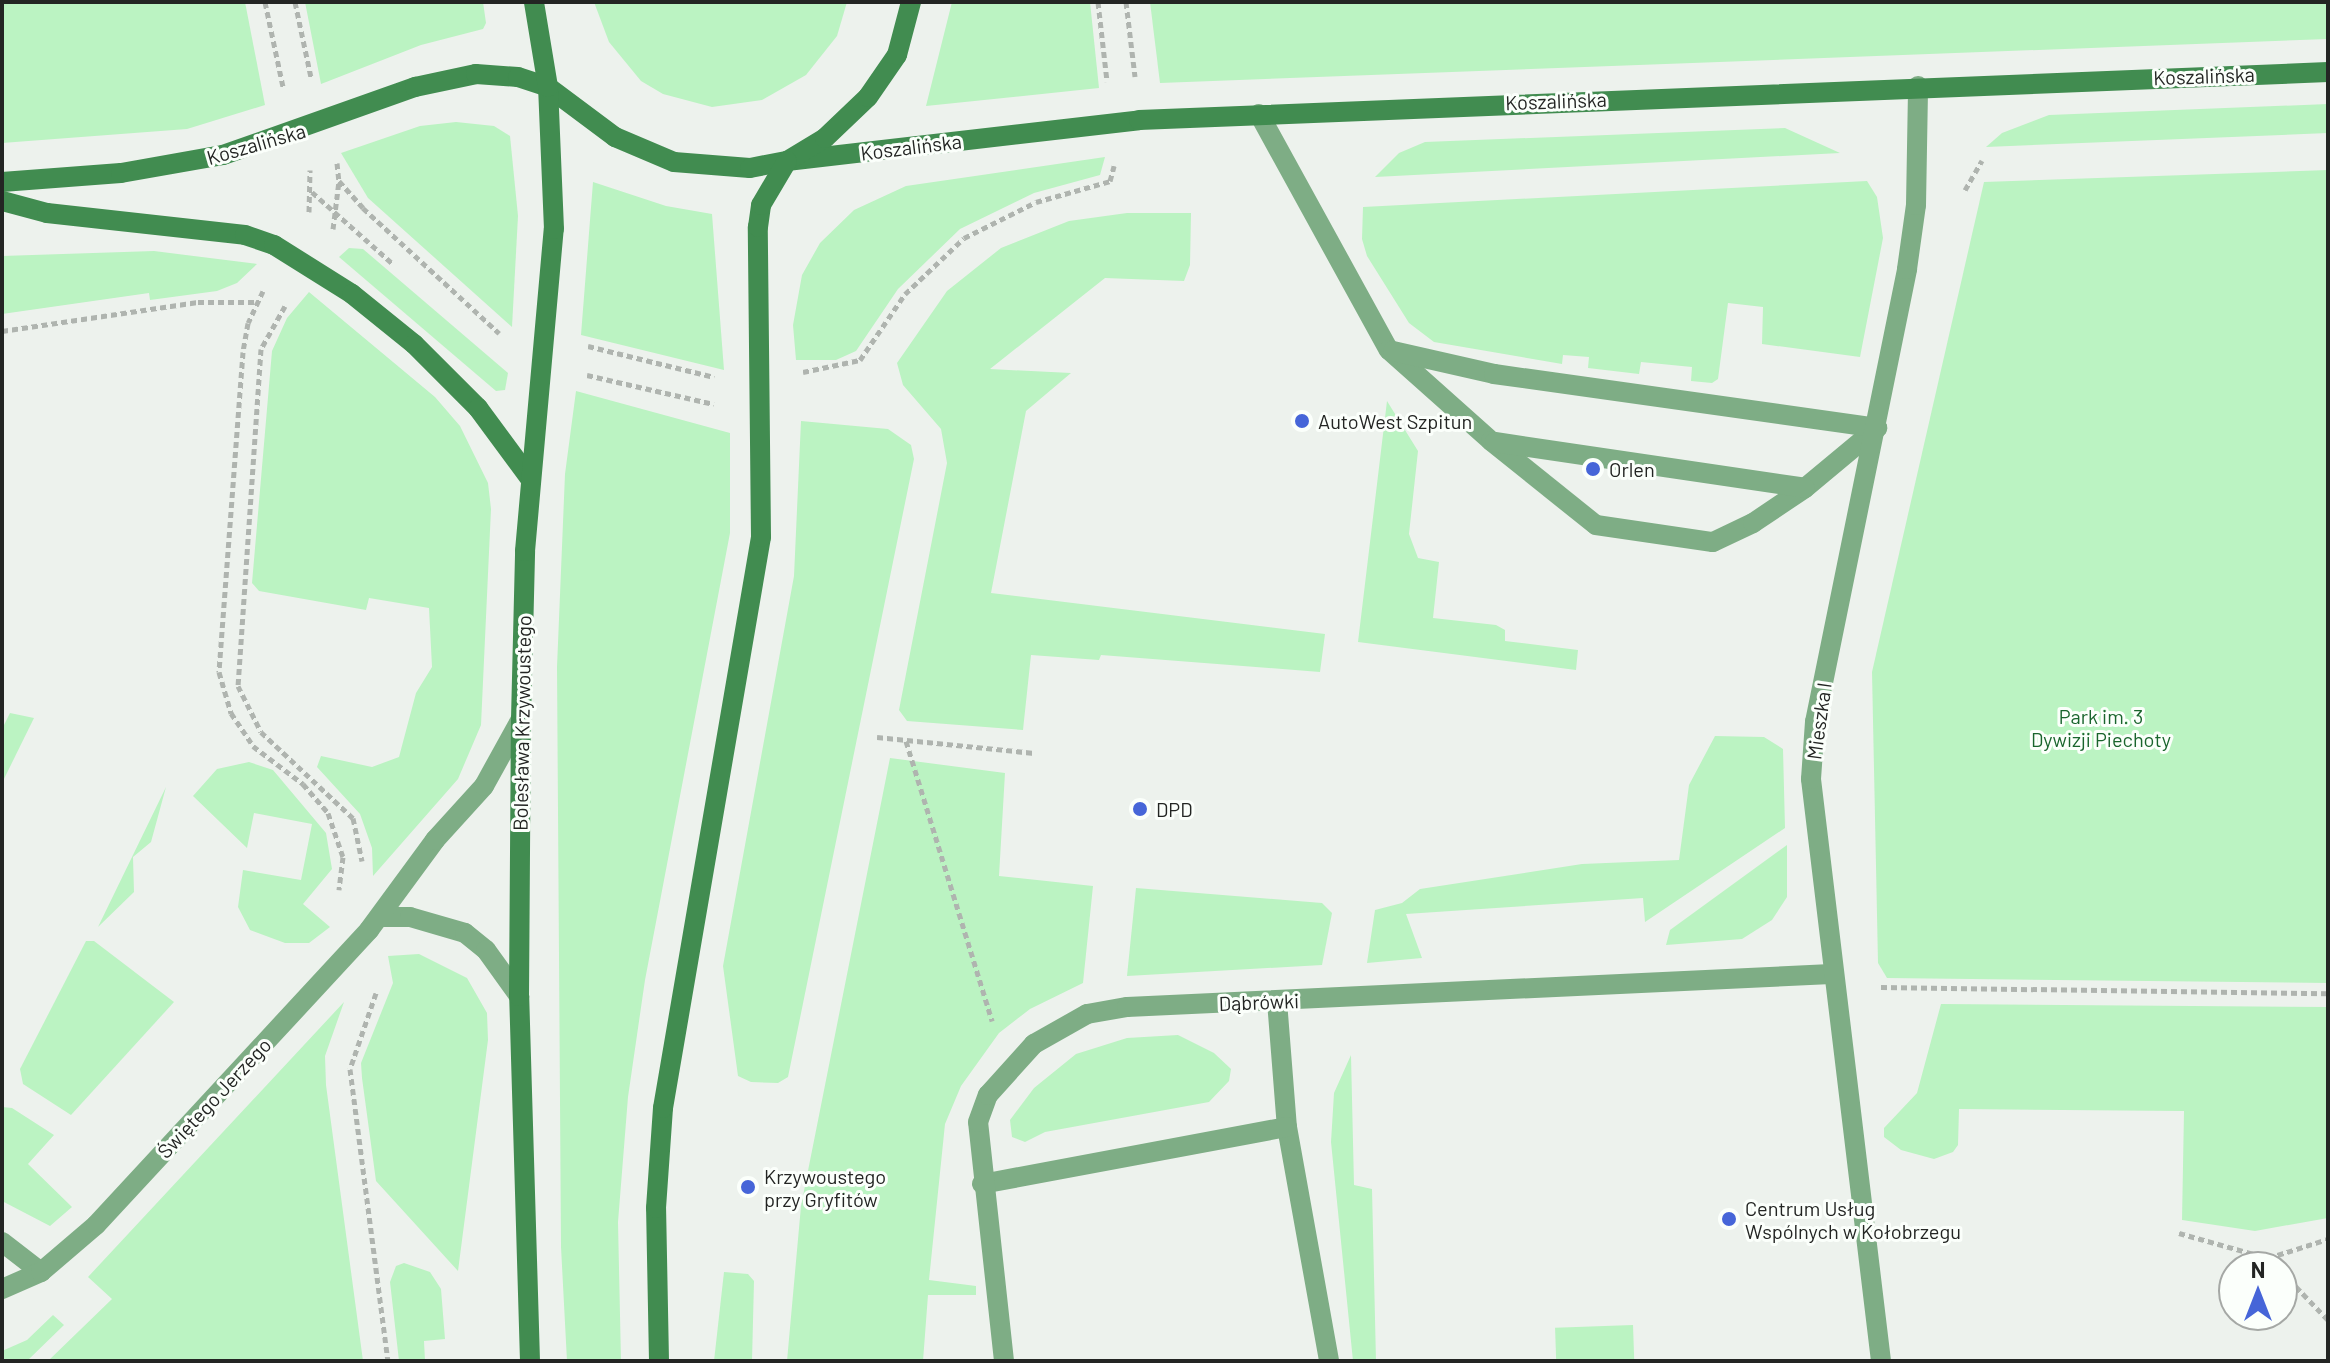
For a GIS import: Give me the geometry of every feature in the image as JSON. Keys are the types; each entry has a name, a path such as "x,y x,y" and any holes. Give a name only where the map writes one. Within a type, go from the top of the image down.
{"main road":[{"name":"Bolesława Krzywoustego","path":"530,1361 519,996 521,719 531,480 554,229 548,87 534,2"},
{"path":"659,1361 656,1208 663,1108 761,537 758,227 761,205 787,161 825,138 868,97 897,55 911,2"},
{"name":"Koszalińska","path":"2,182 145,170 233,153 451,77 498,74 548,87 615,137 674,162 750,168 1111,122 1918,86 2328,72"},
{"path":"2,201 47,213 245,235 274,245 352,294 414,344 478,408 531,480"}],"street":[{"name":"Mieszka I","path":"1881,1361 1831,974 1811,779 1815,722 1877,428 1916,205 1918,86"},
{"path":"1259,114 1389,350 1491,441 1596,525 1713,542 1753,523 1805,488 1877,428"},
{"path":"1389,350 1494,374 1877,428"},
{"path":"1491,441 1805,488"},
{"name":"Świętego Jerzego","path":"2,1289 41,1272 96,1225 381,917 435,840 484,786 521,719"},
{"path":"381,917 410,917 465,933 486,950 519,996"},
{"name":"Dąbrówki","path":"1004,1361 982,1184 978,1122 988,1095 1034,1044 1107,1009 1831,974"},
{"path":"1277,1001 1287,1127 1329,1361"},
{"path":"982,1184 1287,1127"},
{"path":"2,1242 41,1272"}],"path":[{"path":"265,2 285,98"},
{"path":"295,2 313,87"},
{"path":"1098,2 1107,87"},
{"path":"1126,2 1136,85"},
{"path":"336,155 339,181 336,197"},
{"path":"795,373 860,360 905,294 955,246 1036,202 1110,181 1113,155"},
{"path":"1964,197 1967,182 1982,161"},
{"path":"310,165 312,192 345,221"},
{"path":"339,181 499,333 511,334"},
{"path":"293,297 277,315 261,349 238,686 261,732 353,818 361,873"},
{"path":"2,331 198,302 255,302 243,352 219,672 231,713 253,746 303,784 328,813 343,857 337,901"},
{"path":"581,345 725,380"},
{"path":"578,373 727,407"},
{"path":"877,737 1034,753"},
{"path":"906,741 1007,1072"},
{"path":"378,984 350,1069 388,1361"},
{"path":"1873,987 2328,993"},
{"path":"2179,1233 2243,1251"},
{"path":"2290,1251 2328,1239"},
{"path":"2298,1289 2328,1320"}],"green space":[{"path":"245,2 265,105 187,129 2,143 2,4"},
{"path":"305,2 483,2 486,23 483,29 421,45 321,84"},
{"path":"594,2 847,2 837,36 806,75 762,100 712,107 663,94 641,81 609,42"},
{"path":"952,2 1090,2 1099,88 926,106"},
{"path":"1150,2 2328,4 2328,39 1160,83"},
{"path":"2328,104 2328,133 1986,147 2002,133 2049,115"},
{"path":"456,122 494,126 510,136 518,216 512,327 368,198 341,153 420,126"},
{"path":"1785,128 1840,153 1375,177 1399,153 1425,142"},
{"path":"1105,157 1100,175 1034,193 960,229 898,289 856,351 836,360 796,360 793,325 802,275 820,243 854,210 906,186"},
{"name":"Park im. 3 Dywizji Piechoty","path":"2328,170 2328,983 1887,978 1878,963 1872,672 1984,182"},
{"path":"1867,181 1877,197 1883,238 1860,357 1762,344 1763,307 1728,303 1718,379 1712,383 1691,381 1692,367 1641,362 1639,374 1588,368 1589,357 1563,355 1562,364 1434,342 1409,323 1367,256 1362,239 1363,207"},
{"path":"593,182 666,206 712,214 724,370 581,335"},
{"path":"1127,213 1191,213 1190,265 1184,281 1105,278 990,369 1071,373 1026,411 991,593 1325,634 1320,672 1101,655 1099,660 1031,655 1023,730 907,721 899,710 947,463 941,429 903,385 897,363 947,291 1001,248 1069,221"},
{"path":"349,248 363,249 508,373 505,390 496,391 339,257"},
{"path":"154,251 257,264 237,283 217,291 150,300 149,293 2,314 2,256"},
{"path":"309,292 435,397 460,426 488,483 491,509 481,725 458,779 373,876 372,848 360,814 317,767 321,756 372,767 399,757 416,693 432,667 429,608 369,598 366,610 259,591 252,583 272,351 287,318"},
{"path":"576,391 730,433 730,533 645,980 628,1097 618,1222 621,1361 567,1361 561,1247 557,667 565,474"},
{"path":"1387,401 1418,451 1409,534 1418,558 1439,562 1433,618 1496,625 1505,630 1505,641 1578,650 1576,670 1358,642"},
{"path":"801,421 888,429 911,445 914,459 788,1077 778,1083 751,1082 738,1076 723,966 794,576"},
{"path":"10,713 34,718 2,783 2,729"},
{"path":"1715,736 1764,737 1783,749 1785,828 1645,922 1643,898 1406,914 1422,958 1367,963 1375,910 1402,903 1420,889 1582,864 1679,860 1689,785"},
{"path":"890,758 1005,773 999,876 1093,886 1083,983 1030,1009 999,1033 961,1086 945,1124 929,1280 976,1286 976,1295 928,1295 923,1361 787,1361 801,1206"},
{"path":"249,762 273,770 326,833 332,869 303,904 330,927 309,943 285,943 250,930 238,907 243,870 301,880 312,824 254,813 247,848 193,796 217,769"},
{"path":"166,787 151,842 133,857 134,892 98,927"},
{"path":"1787,845 1787,897 1772,920 1742,939 1666,945 1670,930"},
{"path":"1136,888 1322,903 1332,913 1322,965 1127,976"},
{"path":"86,941 94,941 174,1002 71,1115 23,1084 20,1069"},
{"path":"419,954 467,978 487,1013 488,1040 458,1271 376,1181 362,1078 361,1063 393,983 388,956"},
{"path":"344,1002 325,1056 326,1085 363,1361 48,1361 112,1299 88,1277"},
{"path":"1941,1004 2328,1007 2328,1218 2255,1231 2182,1220 2184,1111 1959,1109 1958,1145 1953,1152 1934,1159 1901,1150 1884,1137 1884,1128 1917,1093"},
{"path":"1178,1035 1214,1053 1231,1069 1229,1081 1209,1102 1045,1132 1025,1142 1012,1137 1010,1120 1034,1088 1076,1054 1127,1038"},
{"path":"1351,1055 1354,1185 1372,1189 1376,1361 1353,1361 1331,1142 1334,1093"},
{"path":"2,1107 12,1108 54,1135 28,1164 72,1207 50,1226 2,1201"},
{"path":"404,1263 430,1272 441,1289 445,1339 424,1341 425,1361 399,1361 390,1282 396,1266"},
{"path":"724,1272 748,1274 754,1281 752,1361 714,1361"},
{"path":"53,1315 64,1325 27,1361 2,1361 2,1351 27,1340"},
{"path":"1633,1325 1634,1361 1556,1361 1555,1328"}],"place":[{"name":"AutoWest Szpitun","path":"1302,421"},
{"name":"Orlen","path":"1593,469"},
{"name":"DPD","path":"1140,809"},
{"name":"Krzywoustego przy Gryfitów","path":"748,1187"},
{"name":"Centrum Usług Wspólnych w Kołobrzegu","path":"1729,1219"}]}
